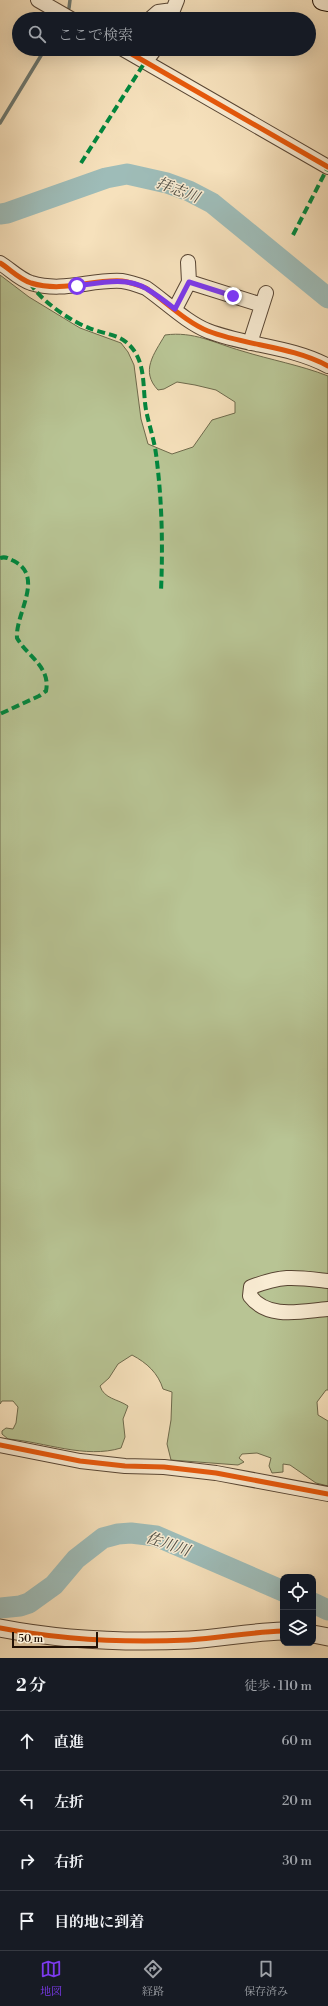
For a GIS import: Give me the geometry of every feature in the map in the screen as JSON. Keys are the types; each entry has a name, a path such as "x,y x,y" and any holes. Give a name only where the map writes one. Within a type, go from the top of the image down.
{"main road":[{"path":"323,0 328,2"}],"street":[{"path":"38,0 59,12"},
{"path":"158,12 173,10 177,0"},
{"path":"135,56 328,167"},
{"path":"145,62 150,56"},
{"path":"175,309 189,282 188,262"},
{"path":"0,263 30,283 49,287 65,288 115,282 134,284 146,288 206,330 250,343 283,350 319,361 328,366"},
{"path":"189,282 264,299 250,343"},
{"path":"328,1281 294,1277 276,1278 251,1287 250,1296 257,1305 267,1310 294,1313 328,1309"},
{"path":"0,1445 87,1462 125,1466 164,1467 216,1474 328,1494"},
{"path":"0,1628 60,1638 93,1640 190,1640 280,1631"},
{"path":"316,1635 328,1637"}],"green space":[{"path":"0,275 29,297 80,328 121,343 128,352 134,365 141,419 148,444 172,454 193,447 212,420 235,413 235,402 216,390 177,382 164,389 158,390 150,376 149,369 153,356 165,335 175,334 204,338 232,348 328,376 328,1390 326,1390 317,1402 318,1415 328,1421 328,1486 316,1483 290,1465 283,1464 283,1472 272,1473 269,1466 271,1458 257,1453 242,1454 239,1458 244,1462 238,1465 171,1460 167,1444 171,1420 172,1392 163,1389 155,1373 142,1361 132,1355 118,1364 109,1378 100,1386 105,1394 128,1406 123,1419 125,1437 121,1448 93,1452 79,1451 8,1439 2,1434 2,1431 6,1428 13,1429 16,1423 18,1407 13,1401 2,1401 0,1404"}],"waterway":[{"path":"69,8 70,0"},
{"path":"0,123 41,56"},
{"name":"拝志川","path":"0,214 7,213 106,178 127,174 167,183 189,191 212,203 328,298"},
{"name":"佐川川","path":"0,1608 20,1606 29,1603 54,1585 76,1559 103,1538 118,1534 131,1533 156,1536 280,1590"},
{"name":"佐川川","path":"316,1604 328,1610"}],"marked path":[{"path":"81,163 145,62"},
{"path":"293,235 328,167"},
{"path":"30,283 48,303 81,325 122,339 133,349 141,365 146,410 155,448 160,488 162,522 161,591"},
{"path":"0,558 2,557 14,561 23,568 27,576 28,586 20,618 17,638 42,668 47,683 46,691 39,696 0,714"}],"cycle path":[{"path":"135,56 328,167"},
{"path":"0,263 27,281 43,286 55,287 110,281 122,281 134,284 146,288 184,317 208,331 238,340 299,354 328,366"},
{"path":"0,1445 80,1461 125,1466 164,1467 216,1473 328,1494"},
{"path":"0,1628 70,1638 117,1641 189,1640 280,1631"}],"route":[{"path":"77,286 122,281 146,288 175,309 189,282 233,296"}]}
